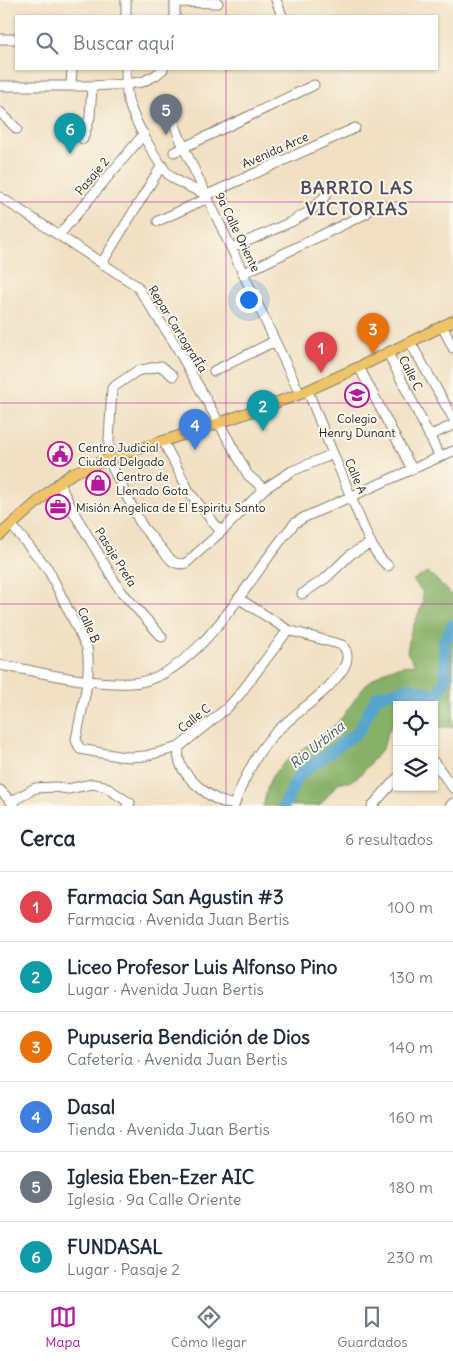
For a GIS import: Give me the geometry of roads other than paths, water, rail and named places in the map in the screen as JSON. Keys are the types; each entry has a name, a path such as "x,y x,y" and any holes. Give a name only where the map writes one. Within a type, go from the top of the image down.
{"main road":[{"path":"0,535 59,483 73,474 108,459 219,423 304,392 453,321"}],"street":[{"path":"126,0 126,15"},
{"path":"276,0 282,15"},
{"path":"175,15 175,1 218,2"},
{"path":"0,39 15,39"},
{"path":"71,85 72,70"},
{"path":"126,70 129,102 144,134 162,165 170,175 207,197"},
{"path":"0,85 92,86 126,84 142,82 156,75 161,70"},
{"path":"174,152 314,85"},
{"path":"83,139 90,117 92,86"},
{"name":"9a Calle Oriente","path":"168,108 207,197 276,341 304,392"},
{"path":"0,112 17,129"},
{"name":"Avenida Arce","path":"158,221 355,128"},
{"name":"Pasaje 2","path":"59,235 144,134"},
{"path":"102,263 162,165"},
{"path":"232,248 291,222 312,210 326,195"},
{"name":"Repar CartografÍa","path":"0,197 136,286 175,344 248,475 264,489"},
{"path":"244,273 367,213"},
{"path":"442,326 453,348"},
{"path":"214,371 276,341"},
{"path":"410,342 453,418"},
{"name":"Calle C","path":"388,353 440,457"},
{"path":"173,376 161,366 138,371 112,388 108,459 142,526 171,560 181,564 186,563 221,532 264,489 292,471 333,454"},
{"path":"359,367 412,469"},
{"name":"Calle A","path":"304,392 371,543 380,560 388,566"},
{"path":"429,436 453,425"},
{"path":"163,441 190,493 221,532"},
{"path":"0,670 0,665 114,683 134,683 168,672 200,646 295,523 305,516 453,451"},
{"name":"Pasaje Prefa","path":"59,483 73,511 120,590 162,637"},
{"name":"Calle B","path":"12,526 43,562 83,638 88,656 87,680 76,740 80,749"},
{"path":"302,594 326,578 351,554 371,543"},
{"path":"179,747 179,759 183,769 196,784 221,802 234,805 257,756 268,740 332,682 346,662 346,649 342,645 288,630 238,598"},
{"name":"Calle C","path":"80,749 131,757 145,756 179,747 227,708 240,694 288,630"},
{"path":"438,767 453,788"},
{"path":"372,806 393,782"},
{"path":"0,790 13,804 35,788 56,787 68,789 92,784 104,786 117,794 130,803 127,806"},
{"path":"450,806 453,803"}],"waterway":[{"name":"Río Urbina","path":"284,806 299,775 359,731 377,696 410,688 437,695 446,679 444,641 453,625"}],"place":[{"name":"Iglesia Eben-Ezer AIC","path":"166,135"},
{"name":"FUNDASAL","path":"70,154"},
{"name":"Pupuseria Bendición de Dios","path":"373,354"},
{"name":"Farmacia San Agustin #3","path":"321,373"},
{"name":"Colegio Henry Dunant","path":"357,395"},
{"name":"Liceo Profesor Luis Alfonso Pino","path":"263,431"},
{"name":"Dasal","path":"195,450"},
{"name":"Centro Judicial Ciudad Delgado","path":"60,454"},
{"name":"Centro de Llenado Gota","path":"98,483"},
{"name":"Misión Angelica de El Espiritu Santo","path":"58,507"}],"district":[{"name":"BARRIO LAS VICTORIAS","path":"357,197"}]}
